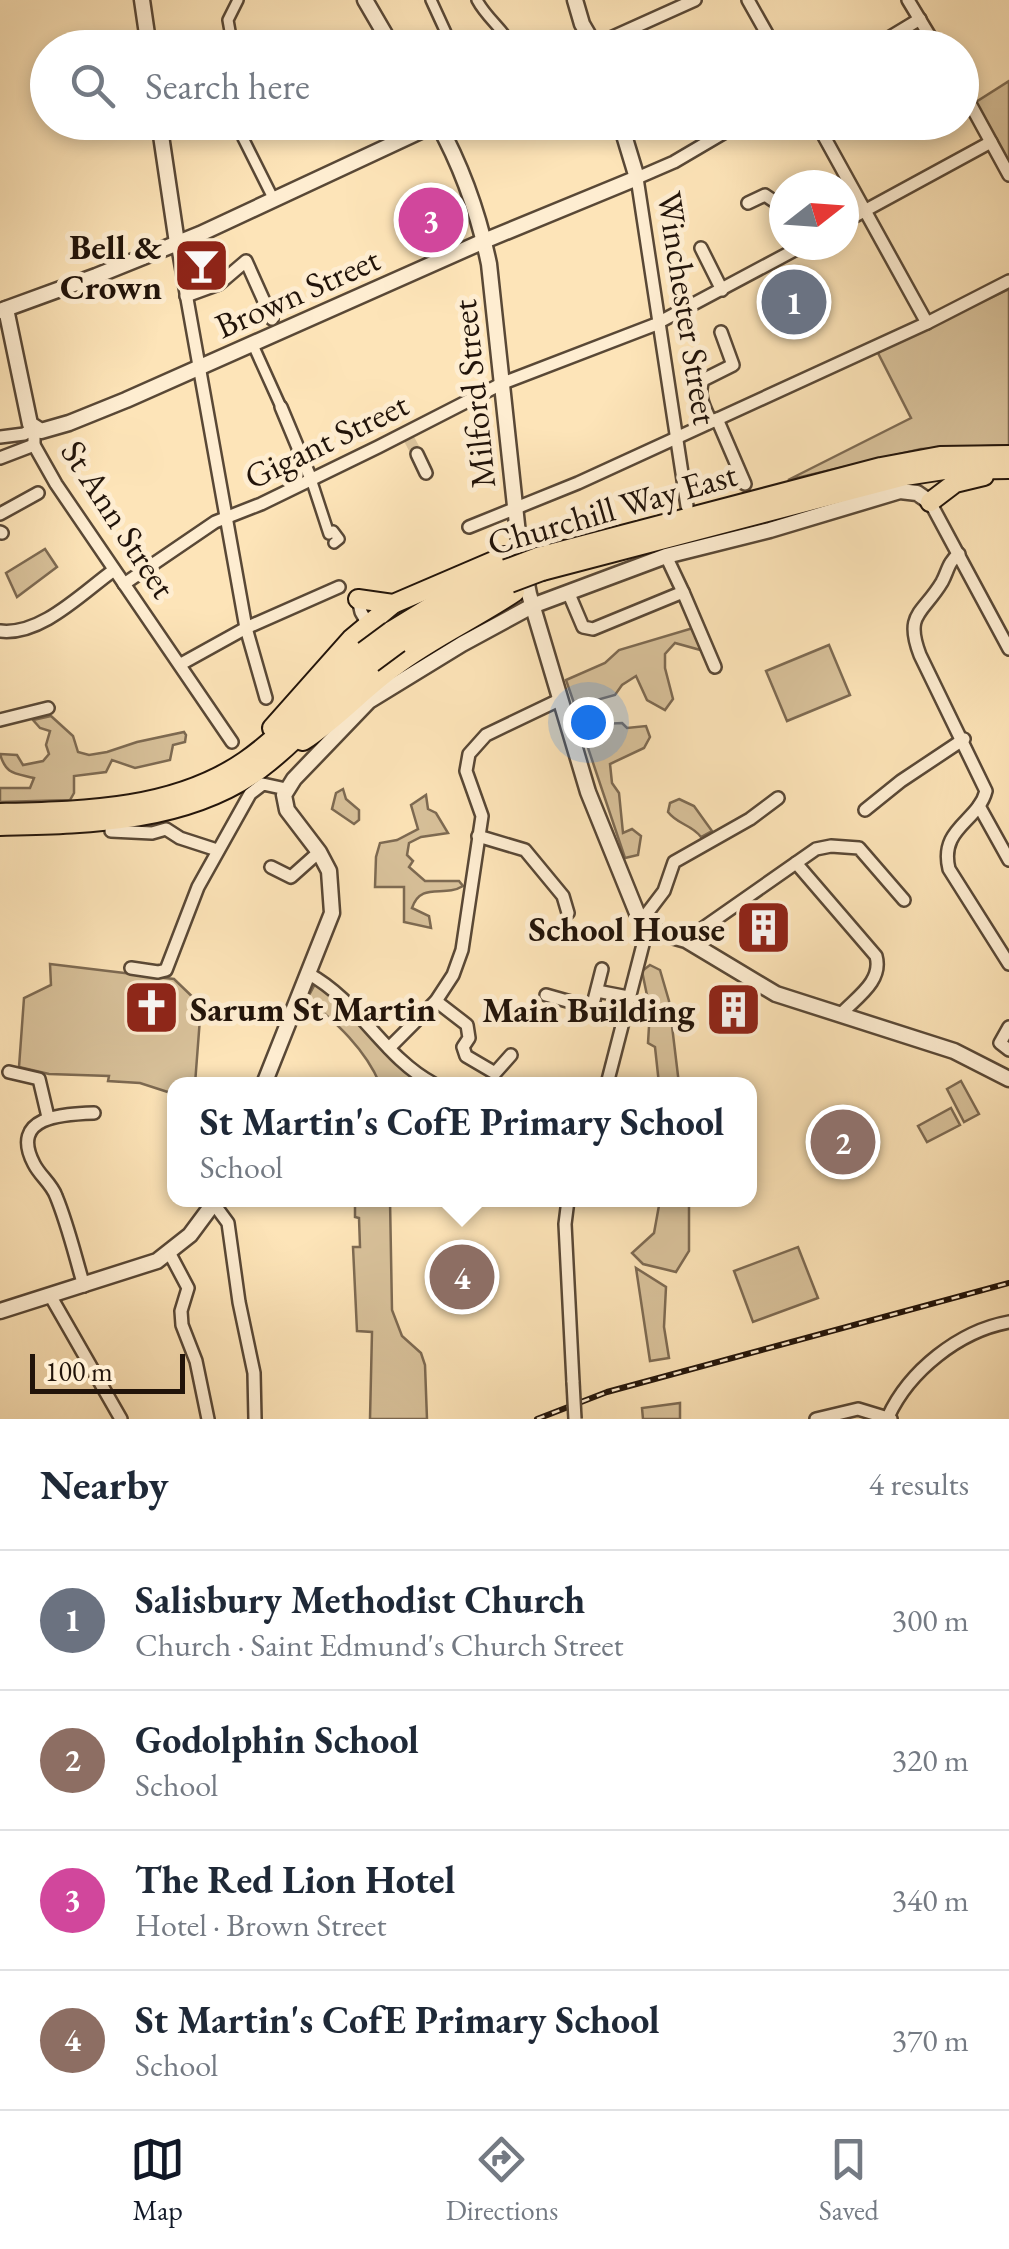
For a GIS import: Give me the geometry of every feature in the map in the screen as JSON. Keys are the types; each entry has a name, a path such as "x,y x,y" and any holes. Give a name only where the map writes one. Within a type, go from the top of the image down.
{"highway":[{"name":"Churchill Way East","path":"0,826 100,821 152,813 220,792 368,657 395,637 449,612 509,575 902,462 940,456 1009,455"},
{"name":"Churchill Way East","path":"602,547 905,476 944,470 1009,471"},
{"path":"930,502 955,483 1009,471"},
{"path":"263,756 302,690 367,624 393,604 539,564"},
{"path":"263,756 333,722 509,575"},
{"path":"358,598 393,604"},
{"name":"Churchill Way East","path":"0,813 153,800 208,782 263,756"}],"street":[{"path":"142,0 146,30"},
{"path":"229,30 228,20 238,0"},
{"path":"364,0 382,30"},
{"path":"431,0 445,30"},
{"path":"477,0 486,17 505,30"},
{"path":"575,0 585,30"},
{"path":"628,30 695,0"},
{"path":"748,0 765,30"},
{"path":"908,0 926,30"},
{"path":"476,26 486,17"},
{"path":"902,30 920,19"},
{"path":"979,120 1009,176"},
{"path":"162,140 197,369 246,628 266,698"},
{"path":"244,140 274,200"},
{"path":"3,310 162,249 402,140"},
{"name":"Milford Street","path":"446,140 484,242 532,606 588,792 629,899 644,924"},
{"name":"Winchester Street","path":"625,140 637,178 687,506"},
{"path":"637,178 711,140"},
{"path":"826,140 927,323"},
{"path":"859,214 991,142"},
{"name":"Brown Street","path":"34,428 40,431 69,423 637,178"},
{"path":"748,203 765,195 769,198"},
{"path":"162,249 174,225"},
{"path":"701,248 722,290"},
{"name":"Gigant Street","path":"124,584 225,517 407,436 503,382 659,321 777,260"},
{"path":"186,296 222,282 246,261 272,319"},
{"path":"468,527 714,421 1009,281"},
{"name":"St Ann Street","path":"3,310 26,416 34,428 34,445 47,488 114,570 232,742"},
{"path":"722,332 734,365 731,370 704,380 701,399 745,484"},
{"path":"253,345 311,479 329,534 333,531 339,539 334,543"},
{"path":"0,437 24,434 34,428"},
{"path":"0,458 34,445"},
{"path":"417,454 426,472"},
{"path":"0,514 47,488"},
{"path":"267,1077 332,913 330,875 319,852 287,810 286,789 369,702 462,644 532,606 666,556 900,491 916,493 930,502 1009,650"},
{"path":"958,554 918,611 912,632 986,791 979,806 951,839 946,858 949,869 1009,964"},
{"path":"666,556 716,667"},
{"path":"0,631 14,632 40,623 114,570"},
{"path":"181,664 246,628 339,587"},
{"path":"569,594 587,630 683,592"},
{"path":"358,598 367,624 393,668"},
{"path":"389,1048 436,1000 453,974 462,950 482,811 466,771 469,754 486,735 559,700"},
{"path":"0,720 48,708"},
{"path":"865,810 901,780 964,740"},
{"path":"131,968 166,970 186,912 217,850 257,787 268,783 286,789"},
{"path":"610,1077 644,924 664,891 674,862 778,798"},
{"path":"979,806 1009,860"},
{"path":"111,830 152,834 166,829 217,850"},
{"path":"478,836 528,844 570,904"},
{"path":"686,940 816,849 831,846 859,848 904,900"},
{"path":"270,867 290,877 319,852"},
{"path":"796,864 876,956 876,978 841,1014"},
{"path":"644,924 686,940 776,994 954,1051 1009,1079"},
{"path":"546,995 592,1008 602,969"},
{"path":"308,974 331,988 405,1064 424,1077"},
{"path":"597,990 628,997"},
{"path":"436,1000 467,1024 469,1038 463,1047 466,1056 495,1073 510,1055"},
{"path":"1005,1046 1009,1027"},
{"path":"8,1072 39,1080 48,1117"},
{"path":"84,1286 53,1189 30,1154 30,1135 48,1117 94,1113"},
{"path":"0,1312 137,1270 170,1254 211,1207"},
{"path":"218,1207 228,1223 238,1302 254,1374 255,1419"},
{"path":"567,1207 576,1419"},
{"path":"170,1254 188,1288 182,1325 196,1361 208,1419"},
{"path":"51,1297 119,1418"},
{"path":"816,1419 858,1408 890,1418 898,1395 926,1366 977,1332 1009,1322"}],"shaded area":[{"path":"1009,81 1009,163 979,108 979,100"},
{"path":"1009,289 1009,445 921,449 788,480 911,418 877,351"},
{"path":"45,549 57,567 17,597 6,573"},
{"path":"693,628 704,651 675,643 665,654 673,699 665,710 647,700 636,676 615,695 575,706 566,680 605,663 619,650"},
{"path":"829,645 850,695 787,721 766,671"},
{"path":"51,716 73,736 78,752 89,755 184,732 185,742 173,745 170,760 135,768 112,760 106,772 74,776 70,800 0,802 0,788 30,788 34,778 8,770 0,754 17,755 23,765 43,761 49,754 46,745 50,731 33,720"},
{"path":"622,723 627,728 646,726 650,737 644,748 610,764 612,783 619,793 623,833 632,829 641,836 638,855 625,858 583,733 602,724"},
{"path":"343,789 346,799 359,810 359,820 354,824 332,809 336,793"},
{"path":"426,795 428,809 436,813 448,833 409,843 407,855 413,861 409,867 425,881 459,881 463,886 427,892 416,900 412,908 429,916 431,928 404,922 404,887 375,887 380,843 397,840 418,829 411,805"},
{"path":"679,799 694,806 712,831 701,837 672,816 668,812 670,803"},
{"path":"50,964 174,979 201,1005 196,1077 167,1077 167,1092 140,1083 108,1081 109,1076 49,1074 19,1067 24,998 51,985"},
{"path":"650,965 660,970 669,1001 678,1077 658,1077 655,1047 648,1043 650,1010 642,971"},
{"path":"315,984 322,985 421,1077 376,1077 349,1037 307,999"},
{"path":"961,1081 979,1114 964,1122 947,1089"},
{"path":"951,1108 960,1125 927,1142 918,1126"},
{"path":"355,1207 390,1207 392,1310 402,1336 421,1353 425,1365 427,1419 370,1419 372,1332 357,1331 353,1247 360,1247 359,1218 355,1217"},
{"path":"659,1207 689,1207 689,1251 676,1272 643,1264 632,1253 654,1233"},
{"path":"798,1247 818,1298 753,1322 734,1271"},
{"path":"636,1268 666,1287 664,1327 669,1358 650,1361"},
{"path":"680,1403 680,1419 643,1419 642,1408"}],"tunnel":[{"path":"409,439 417,454"}],"railway":[{"path":"537,1419 607,1392 1009,1283"}],"place":[{"name":"The Red Lion Hotel","path":"431,220"},
{"name":"Bell & Crown","path":"201,266"},
{"name":"Salisbury Methodist Church","path":"794,302"},
{"name":"School House","path":"764,928"},
{"name":"Sarum St Martin","path":"151,1008"},
{"name":"Main Building","path":"734,1009"},
{"name":"Godolphin School","path":"843,1142"},
{"name":"St Martin's CofE Primary School","path":"462,1277"}]}
